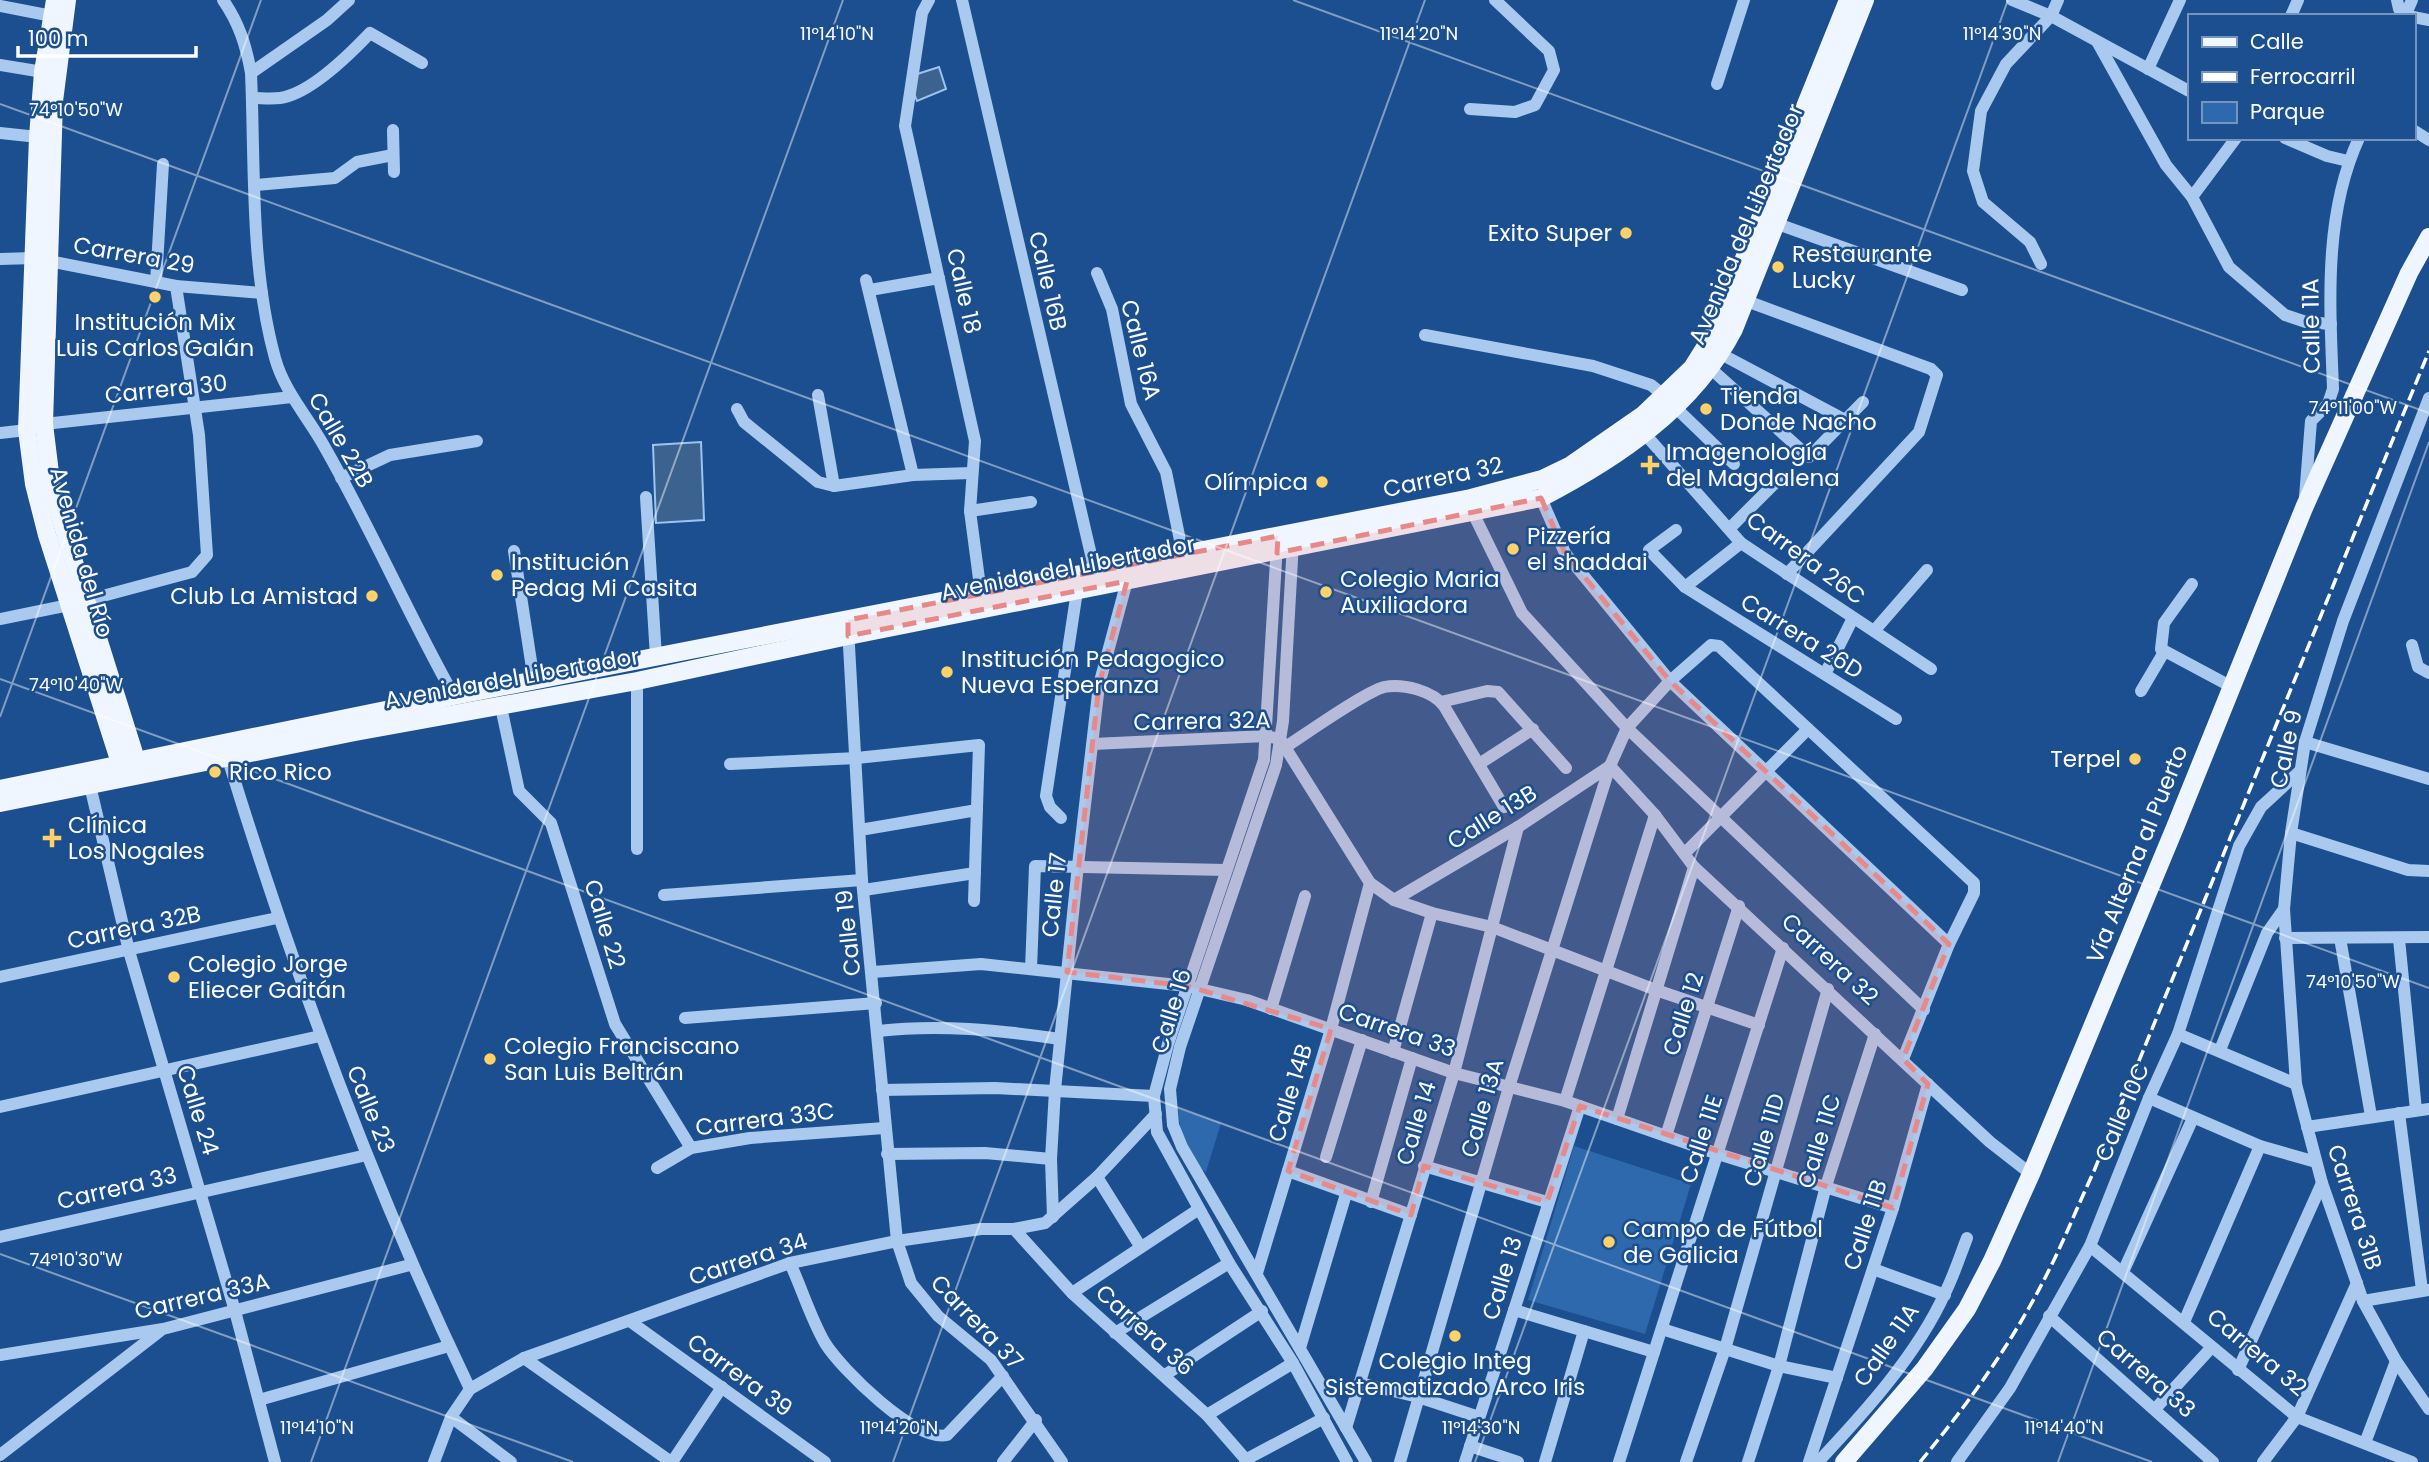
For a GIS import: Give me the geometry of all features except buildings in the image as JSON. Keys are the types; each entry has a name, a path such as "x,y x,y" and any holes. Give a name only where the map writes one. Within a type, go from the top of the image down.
{"main road":[{"name":"Avenida del Río","path":"67,0 54,101 41,260 36,427 51,481 77,603 130,768"},
{"name":"Avenida del Libertador","path":"1610,441 1671,402 1714,333 1848,0"},
{"name":"Avenida del Libertador","path":"130,768 228,759 355,732 637,681 981,594 1183,555 1285,543 1473,513 1541,498 1578,479 1644,433 1671,402 1716,361 1744,300 1865,0"},
{"name":"Avenida del Río","path":"41,260 38,137 43,72 54,8"},
{"name":"Vía Alterna al Puerto","path":"1844,1462 1925,1368 1967,1309 2031,1174 2304,508 2409,273 2429,237"},
{"name":"Carrera 32","path":"1285,543 1542,479 1610,441"},
{"name":"Avenida del Libertador","path":"0,789 88,777 454,696 656,657 1077,591 1285,543"},
{"name":"Avenida del Libertador","path":"0,803 88,777"}],"street":[{"name":"Calle 22B","path":"223,0 235,17 246,43 251,73 262,293 275,361 292,397 324,445 393,573 415,626 454,696"},
{"path":"251,73 327,20 349,0"},
{"name":"Calle 18","path":"929,0 922,13 905,126 975,441 970,511 981,594"},
{"name":"Calle 16B","path":"961,0 1095,572"},
{"path":"1470,109 1515,112 1535,105 1554,70 1549,51 1495,0"},
{"path":"1717,84 1744,0"},
{"path":"2012,0 2051,16 2188,90"},
{"path":"2041,264 2030,242 1983,202 1973,171 1981,111 2006,64 2051,16 2058,0"},
{"path":"2148,69 2180,0"},
{"path":"0,6 54,8"},
{"path":"252,98 281,98 293,94 345,60 370,33 422,63"},
{"path":"2098,43 2166,165 2192,197 2229,267 2285,315 2306,322 2331,324"},
{"path":"0,65 43,72"},
{"path":"393,130 394,172"},
{"path":"0,133 38,137"},
{"path":"2192,197 2235,140"},
{"path":"2290,140 2348,162"},
{"name":"Calle 11A","path":"2304,508 2310,428 2314,416 2328,404 2333,389 2331,324 2334,232 2348,162 2358,140"},
{"path":"256,185 335,178 357,162 393,155"},
{"path":"156,282 163,164"},
{"path":"1775,223 1962,290"},
{"name":"Carrera 29","path":"0,259 41,260 176,286 262,293"},
{"name":"Calle 16A","path":"1097,273 1112,309 1131,404 1166,472 1183,555"},
{"path":"913,475 868,285 939,278"},
{"path":"0,619 77,603 192,572 207,555 196,406 176,286"},
{"path":"1744,300 1931,369 1937,375 1919,432 1787,574"},
{"path":"1425,335 1593,366 1651,385 1734,464"},
{"path":"1716,361 1810,457 1863,402"},
{"path":"1716,361 1847,421"},
{"path":"818,395 834,486"},
{"name":"Carrera 30","path":"0,433 196,406 292,397"},
{"name":"Calle 9","path":"2307,1127 2296,1084 2284,909 2300,771 2305,742 2343,621 2429,398"},
{"path":"737,409 744,422 818,482 834,486 913,475 971,473"},
{"name":"Carrera 26C","path":"1644,433 1741,543 1931,669"},
{"path":"341,478 390,455 477,441"},
{"path":"1729,530 1778,480"},
{"path":"646,497 656,657"},
{"path":"1541,498 1565,553 1670,681 1949,944"},
{"path":"970,511 1031,502"},
{"path":"1473,513 1522,613 1627,728 1924,1010"},
{"name":"Carrera 26D","path":"1676,530 1649,550 1685,587 1896,719"},
{"name":"Calle 16","path":"1285,543 1264,760 1226,870 1194,987 1170,1089 1173,1125 1209,1197 1257,1273 1366,1462"},
{"name":"Calle 16","path":"1285,543 1283,742 1154,1097 1157,1132 1229,1263 1293,1363 1347,1462"},
{"path":"1685,587 1741,543"},
{"path":"514,551 534,681"},
{"path":"1874,631 1927,570"},
{"name":"Calle 17","path":"1053,1217 1051,1159 1055,1090 1078,864 1099,685 1127,581"},
{"path":"2192,584 2164,623 2160,642 2164,652 2232,687"},
{"path":"1060,818 1050,807 1046,796 1077,591"},
{"path":"1825,674 1853,618"},
{"name":"Calle 19","path":"848,628 863,885 876,1003 884,1128 897,1241"},
{"name":"Calle 13A","path":"1400,1462 1509,1087 1609,766 1627,728 1670,681 1715,644 1808,729"},
{"path":"2412,645 2418,667 2429,673"},
{"path":"2141,691 2164,652"},
{"path":"637,681 637,849"},
{"path":"1283,742 1383,687 1408,688 1431,695 1441,702 1504,807"},
{"path":"1441,702 1494,691 1506,698 1566,768"},
{"name":"Calle 22","path":"501,706 519,792 551,823 615,1024 691,1148"},
{"path":"1479,764 1533,729"},
{"path":"1685,853 1808,729 1973,883 1974,893 1949,944 1903,1059"},
{"name":"Carrera 32A","path":"1093,744 1266,736 1283,742 1370,883 1394,900 1432,913 1493,927 1656,990 1759,1025"},
{"path":"2305,742 2429,779"},
{"path":"730,764 857,758 979,744 974,901"},
{"name":"Calle 23","path":"228,759 276,918 320,1036 410,1265 470,1388"},
{"name":"Carrera 32","path":"1609,766 1654,815 1694,867 1990,1142 2031,1174"},
{"name":"Calle 13B","path":"1394,900 1518,827 1609,766"},
{"name":"Calle 10C","path":"1957,1462 2010,1388 2090,1246 2148,1098 2178,1034 2239,846 2261,807 2300,771"},
{"name":"Calle 24","path":"88,777 129,951 201,1191 275,1462"},
{"path":"860,830 977,810"},
{"path":"1565,1101 1654,815"},
{"name":"Calle 14","path":"1346,1428 1454,1073 1518,827"},
{"path":"2291,833 2408,870 2429,871"},
{"path":"1031,969 1035,866 1078,864 1226,870"},
{"path":"1617,1119 1694,867"},
{"path":"664,895 736,888 863,885 975,873"},
{"name":"Calle 14B","path":"1257,1273 1331,1029 1370,883"},
{"path":"1271,1009 1305,896"},
{"name":"Calle 12","path":"1666,1136 1739,906"},
{"path":"2220,1050 2267,933 2284,909"},
{"path":"1393,1052 1432,913"},
{"name":"Carrera 32B","path":"0,977 276,918"},
{"path":"2285,939 2429,937"},
{"path":"2340,938 2371,1116"},
{"path":"2307,1127 2423,1110 2399,939"},
{"name":"Calle 11E","path":"1619,1462 1783,948"},
{"name":"Carrera 33","path":"873,972 982,964 1194,987 1271,1009 1454,1073 1565,1101 1718,1154 1893,1208"},
{"name":"Calle 11D","path":"1686,1462 1725,1349 1778,1173 1828,989"},
{"path":"685,1018 876,1003"},
{"path":"878,1031 917,1027 1002,1030 1060,1040"},
{"name":"Calle 11C","path":"1748,1462 1779,1366 1826,1186 1875,1034"},
{"path":"2178,1034 2296,1084"},
{"path":"0,1107 320,1036"},
{"path":"1326,1157 1362,1040"},
{"path":"1371,1202 1412,1058"},
{"name":"Calle 11B","path":"1808,1462 1893,1208 1928,1084"},
{"path":"882,1090 1055,1090 1154,1097"},
{"path":"2148,1098 2260,1146 2316,1162"},
{"name":"Calle 13","path":"1465,1462 1580,1106"},
{"path":"2363,1301 2426,1290 2399,1113"},
{"path":"1053,1217 1097,1177 1156,1114"},
{"path":"2123,1272 2193,1118"},
{"name":"Carrera 31B","path":"2307,1127 2322,1183 2363,1301 2396,1361 2429,1409"},
{"name":"Carrera 33C","path":"657,1168 691,1148 750,1138 884,1128"},
{"path":"2184,1322 2260,1146"},
{"path":"887,1154 985,1153 1051,1159"},
{"name":"Carrera 33","path":"0,1237 367,1154"},
{"path":"1424,1166 1548,1202"},
{"path":"1288,1171 1346,1194 1411,1215"},
{"path":"1097,1177 1140,1246"},
{"path":"2238,1370 2322,1183"},
{"path":"1300,1348 1346,1194"},
{"path":"1072,1293 1199,1209"},
{"name":"Carrera 34","path":"470,1388 524,1358 790,1263 897,1241 981,1229 1014,1229 1045,1223 1053,1217"},
{"name":"Carrera 36","path":"1014,1229 1072,1293 1207,1415 1247,1461"},
{"name":"Calle 11A","path":"1818,1462 1864,1412 1908,1353 1945,1295 1967,1238"},
{"name":"Carrera 37","path":"897,1241 911,1283 938,1316 986,1356 1003,1376 1036,1420 1062,1462"},
{"name":"Carrera 32","path":"2090,1246 2297,1417 2412,1462"},
{"path":"790,1263 826,1344 898,1417 934,1436 947,1435 1003,1376"},
{"path":"1115,1333 1229,1263"},
{"name":"Carrera 33A","path":"0,1355 163,1329 410,1265"},
{"path":"1873,1269 1945,1295"},
{"path":"2263,1462 2297,1417 2357,1283"},
{"path":"1514,1310 1654,1352"},
{"path":"1165,1375 1262,1311"},
{"name":"Carrera 33","path":"2049,1316 2156,1408 2213,1462"},
{"name":"Carrera 39","path":"631,1322 825,1462"},
{"path":"1662,1328 1779,1366 1837,1378"},
{"path":"0,1455 163,1329"},
{"path":"1545,1462 1584,1331"},
{"path":"259,1400 449,1346"},
{"path":"2156,1408 2211,1348"},
{"path":"524,1358 671,1462 722,1387"},
{"path":"2364,1443 2396,1361"},
{"path":"1207,1415 1293,1363"},
{"path":"1360,1383 1418,1397 1479,1417"},
{"path":"434,1462 451,1417 470,1388"},
{"path":"451,1417 511,1462"},
{"path":"1247,1461 1324,1418"},
{"path":"1003,1462 1036,1420"},
{"path":"1470,1446 1518,1462"},
{"path":"1968,1449 1974,1462"}],"highlighted area":[{"path":"1541,498 1565,553 1670,681 1949,944 1903,1059 1928,1084 1893,1208 1580,1106 1547,1202 1424,1166 1411,1215 1288,1171 1331,1029 1187,986 1067,972 1099,685 1127,581 848,636 848,620 1278,536 1277,553"}],"green space":[{"path":"1178,1109 1221,1123 1206,1172 1189,1153 1182,1135"},
{"name":"Campo de Fútbol de Galicia","path":"1574,1146 1691,1184 1645,1334 1528,1300"}],"shaded area":[{"path":"939,67 946,89 917,101 908,77"},
{"path":"701,442 704,520 656,523 653,445"}],"railway":[{"path":"1920,1462 2005,1348 2059,1249 2094,1171 2429,351"}],"place":[{"name":"Exito Super","path":"1626,233"},
{"name":"Restaurante Lucky","path":"1778,267"},
{"name":"Institución Mix Luis Carlos Galán","path":"155,297"},
{"name":"Tienda Donde Nacho","path":"1706,409"},
{"name":"Imagenología del Magdalena","path":"1650,465"},
{"name":"Olímpica","path":"1322,482"},
{"name":"Pizzería el shaddai","path":"1513,549"},
{"name":"Institución Pedag Mi Casita","path":"497,575"},
{"name":"Colegio Maria Auxiliadora","path":"1326,592"},
{"name":"Club La Amistad","path":"372,596"},
{"name":"Institución Pedagogico Nueva Esperanza","path":"947,672"},
{"name":"Terpel","path":"2135,759"},
{"name":"Rico Rico","path":"215,772"},
{"name":"Clínica Los Nogales","path":"52,838"},
{"name":"Colegio Jorge Eliecer Gaitán","path":"174,977"},
{"name":"Colegio Franciscano San Luis Beltrán","path":"490,1059"},
{"name":"Campo de Fútbol de Galicia","path":"1609,1242"},
{"name":"Colegio Integ Sistematizado Arco Iris","path":"1455,1336"}]}
